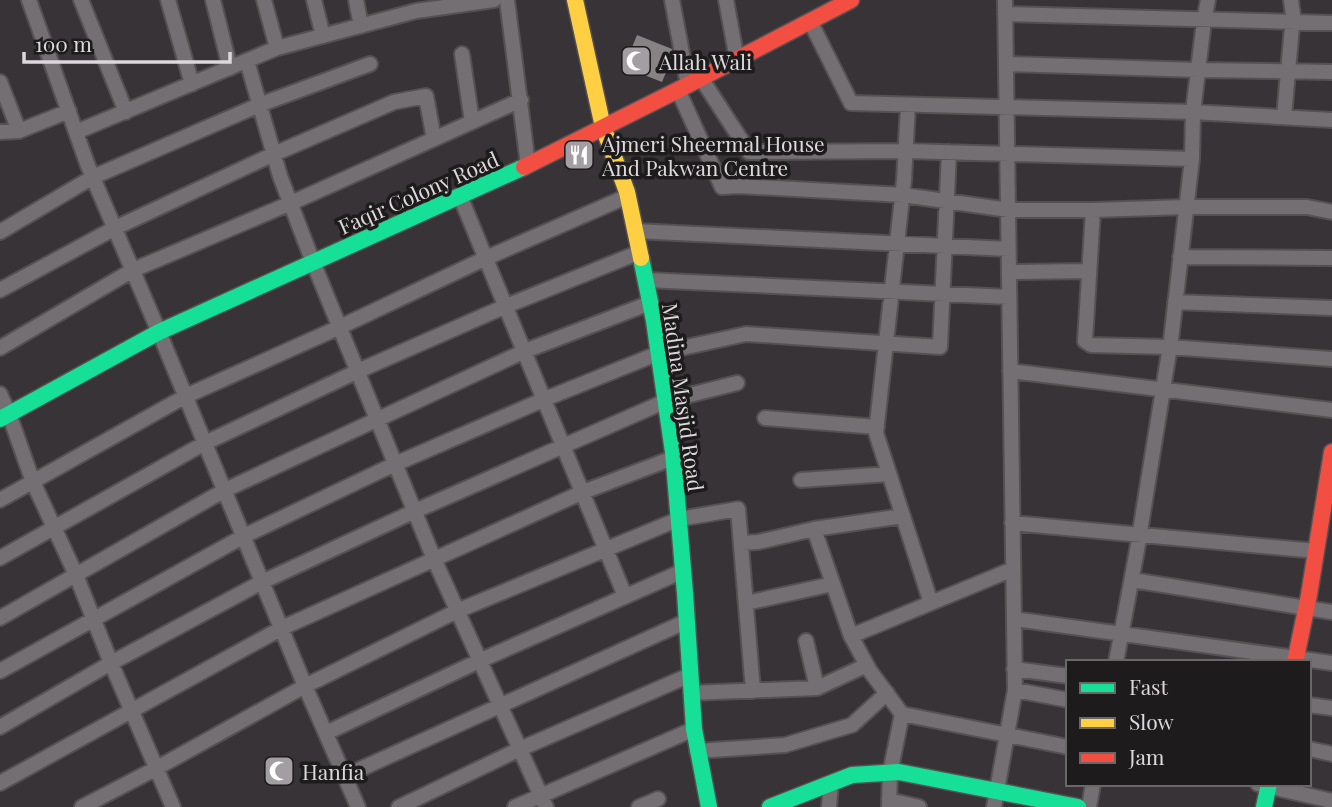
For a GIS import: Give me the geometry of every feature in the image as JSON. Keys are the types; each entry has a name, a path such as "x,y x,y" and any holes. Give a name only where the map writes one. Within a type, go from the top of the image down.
{"street":[{"path":"29,0 93,177 358,807"},
{"path":"81,0 126,112"},
{"path":"167,0 192,84"},
{"path":"213,0 230,68"},
{"path":"264,0 277,48"},
{"path":"314,0 323,36"},
{"path":"356,0 361,26"},
{"path":"76,132 277,48 361,26 405,7 494,0"},
{"path":"508,0 528,165"},
{"name":"Madina Masjid Road","path":"575,0 603,128 628,197 659,353 673,458 694,729 709,807"},
{"path":"672,0 689,84 722,187 902,195 1009,210 1307,207 1332,212"},
{"path":"726,0 737,60"},
{"name":"Faqir Colony Road","path":"5,417 159,332 528,165 851,0"},
{"path":"1116,660 1140,535 1169,347 1192,159 1193,113 1208,0"},
{"path":"1284,117 1292,22 1291,0"},
{"path":"996,799 1015,690 1005,7 1204,21 1332,23"},
{"path":"810,21 851,103 1006,106 1332,120"},
{"path":"462,54 472,122"},
{"path":"247,61 274,154 313,262 434,559 543,801"},
{"path":"0,232 93,177 259,104 370,64"},
{"path":"1006,64 1198,71 1332,72"},
{"path":"0,82 19,131"},
{"path":"689,84 749,152 906,150 1192,159"},
{"path":"0,290 115,228 394,102 426,96 434,139"},
{"path":"0,348 133,270 291,204 521,100"},
{"path":"908,104 902,195 876,433 931,603"},
{"path":"0,132 19,131 69,111"},
{"path":"0,671 244,536 395,464 544,399 659,353 746,334 940,348 949,152"},
{"path":"460,196 625,596"},
{"path":"0,500 186,396 486,258 628,197"},
{"path":"1093,210 1085,341 1091,345 1169,347 1332,359"},
{"path":"635,231 1008,249"},
{"path":"0,558 205,443 506,306 639,251"},
{"path":"1181,257 1332,258"},
{"path":"1009,272 1089,271"},
{"path":"646,280 1009,297"},
{"path":"1175,302 1332,308"},
{"path":"0,618 225,490 525,351 650,303"},
{"path":"1010,371 1332,410"},
{"path":"0,727 111,663 262,582 415,511 666,401 737,383"},
{"path":"0,394 5,417 95,619 173,807"},
{"path":"765,418 877,427"},
{"path":"1014,620 1295,660 1315,551 1326,518 1332,452"},
{"path":"0,783 282,628 583,492 673,458"},
{"path":"801,480 889,474"},
{"path":"82,807 305,685 457,611 678,519 738,509 753,691"},
{"path":"741,543 903,516"},
{"path":"1012,523 1315,551"},
{"path":"814,529 851,636 867,665 902,714 1066,747"},
{"path":"851,636 1013,569"},
{"path":"326,733 479,661 683,571"},
{"path":"1132,580 1332,612"},
{"path":"746,603 833,584"},
{"path":"345,776 687,621"},
{"path":"806,641 817,688"},
{"path":"1311,661 1332,663"},
{"path":"691,693 817,688 867,665"},
{"path":"1014,669 1066,676"},
{"path":"399,807 520,749 690,675"},
{"path":"1015,690 1066,701"},
{"path":"697,751 785,745 852,725 887,693"},
{"path":"1311,705 1332,708"},
{"path":"902,714 890,773 889,803 919,807"},
{"path":"515,807 543,801 694,729"},
{"path":"1311,749 1332,754"},
{"path":"770,807 852,775 899,772 996,799 1078,807"},
{"path":"829,807 831,783"},
{"path":"1089,807 1093,786"},
{"path":"1264,807 1265,786"},
{"path":"1269,786 1332,801"},
{"path":"639,807 658,799"}],"building":[{"path":"637,35 672,49 673,55 662,82 624,67"}],"traffic: fast":[{"path":"0,419 159,332 524,167"},
{"path":"641,258 654,321 673,452 694,729 709,807"},
{"path":"770,807 852,775 899,772 1078,807"},
{"path":"1264,807 1269,786"}],"traffic: slow":[{"path":"575,0 603,127 627,192 641,258"}],"traffic: jam":[{"path":"524,167 851,0"},
{"path":"1295,660 1309,595 1332,452"}],"place":[{"name":"Allah Wali","path":"636,61"},
{"name":"Ajmeri Sheermal House And Pakwan Centre","path":"579,155"},
{"name":"Hanfia","path":"279,771"}]}
